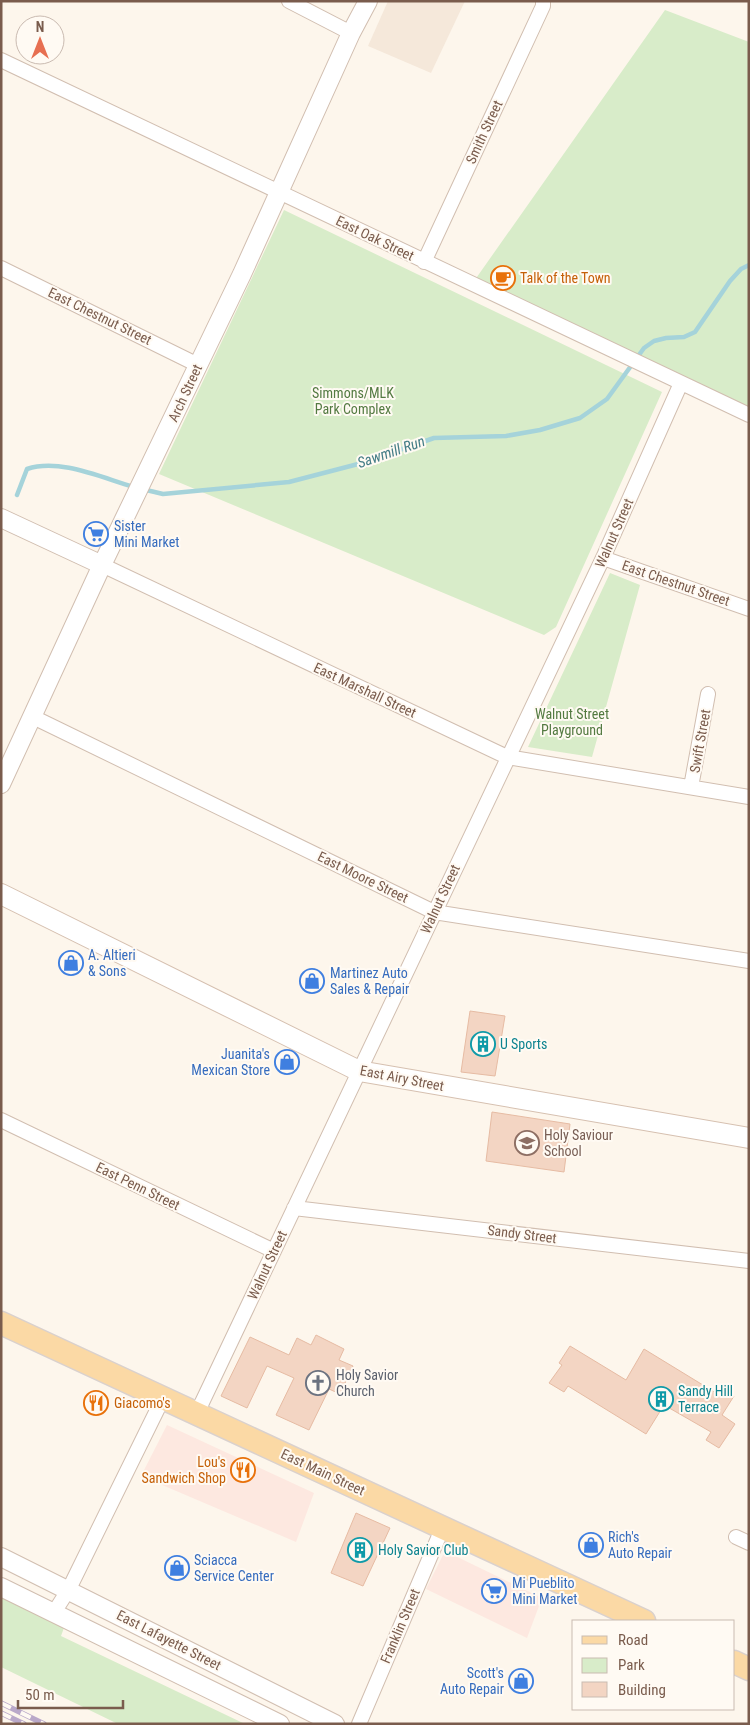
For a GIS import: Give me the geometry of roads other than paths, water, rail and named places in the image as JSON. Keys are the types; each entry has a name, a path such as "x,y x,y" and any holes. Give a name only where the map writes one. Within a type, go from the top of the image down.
{"main road":[{"name":"East Airy Street","path":"1,894 359,1071 749,1138"},
{"name":"East Main Street","path":"1,1323 642,1620"},
{"path":"735,1662 749,1669"}],"street":[{"path":"289,1 351,33"},
{"name":"Arch Street","path":"1,784 102,565 147,474 279,192 351,33 368,1"},
{"name":"Smith Street","path":"424,262 543,6 543,1"},
{"name":"East Oak Street","path":"1,60 749,415"},
{"name":"East Chestnut Street","path":"1,268 198,365"},
{"name":"Walnut Street","path":"197,1413 603,558 681,383"},
{"name":"East Marshall Street","path":"1,518 507,757 749,797"},
{"name":"East Chestnut Street","path":"603,558 749,608"},
{"name":"Swift Street","path":"691,787 708,694"},
{"name":"East Moore Street","path":"33,716 434,912 749,961"},
{"name":"East Penn Street","path":"1,1120 274,1251"},
{"name":"Sandy Street","path":"294,1208 748,1261"},
{"path":"748,1261 749,1257"},
{"path":"53,1614 69,1589 163,1398"},
{"name":"Franklin Street","path":"359,1724 442,1529"},
{"name":"East Lafayette Street","path":"1,1557 69,1589 335,1724"},
{"name":"East Lafayette Street","path":"1,1587 280,1724"}],"waterway":[{"name":"Sawmill Run","path":"142,489 163,494 289,482 362,463 434,438 506,436 540,430 580,418 607,399 644,348 654,341 684,337 695,332 730,281 741,269 749,265"},
{"name":"Sawmill Run","path":"17,495 27,469 40,466 67,467 81,470 134,487"}],"railway":[{"path":"1,1703 44,1724"},
{"path":"1,1713 24,1724"}],"place":[{"name":"Talk of the Town","path":"503,278"},
{"name":"Sister Mini Market","path":"96,534"},
{"name":"A. Altieri & Sons","path":"71,963"},
{"name":"Martinez Auto Sales & Repair","path":"312,981"},
{"name":"U Sports","path":"483,1044"},
{"name":"Juanita's Mexican Store","path":"287,1062"},
{"name":"Holy Saviour School","path":"527,1143"},
{"name":"Holy Savior Church","path":"318,1383"},
{"name":"Sandy Hill Terrace","path":"661,1399"},
{"name":"Giacomo's","path":"96,1403"},
{"name":"Lou's Sandwich Shop","path":"243,1470"},
{"name":"Rich's Auto Repair","path":"591,1545"},
{"name":"Holy Savior Club","path":"360,1550"},
{"name":"Sciacca Service Center","path":"177,1568"},
{"name":"Mi Pueblito Mini Market","path":"494,1591"},
{"name":"Scott's Auto Repair","path":"521,1681"}],"park label":[{"name":"Simmons/MLK Park Complex","path":"353,402"},
{"name":"Walnut Street Playground","path":"572,722"}]}
